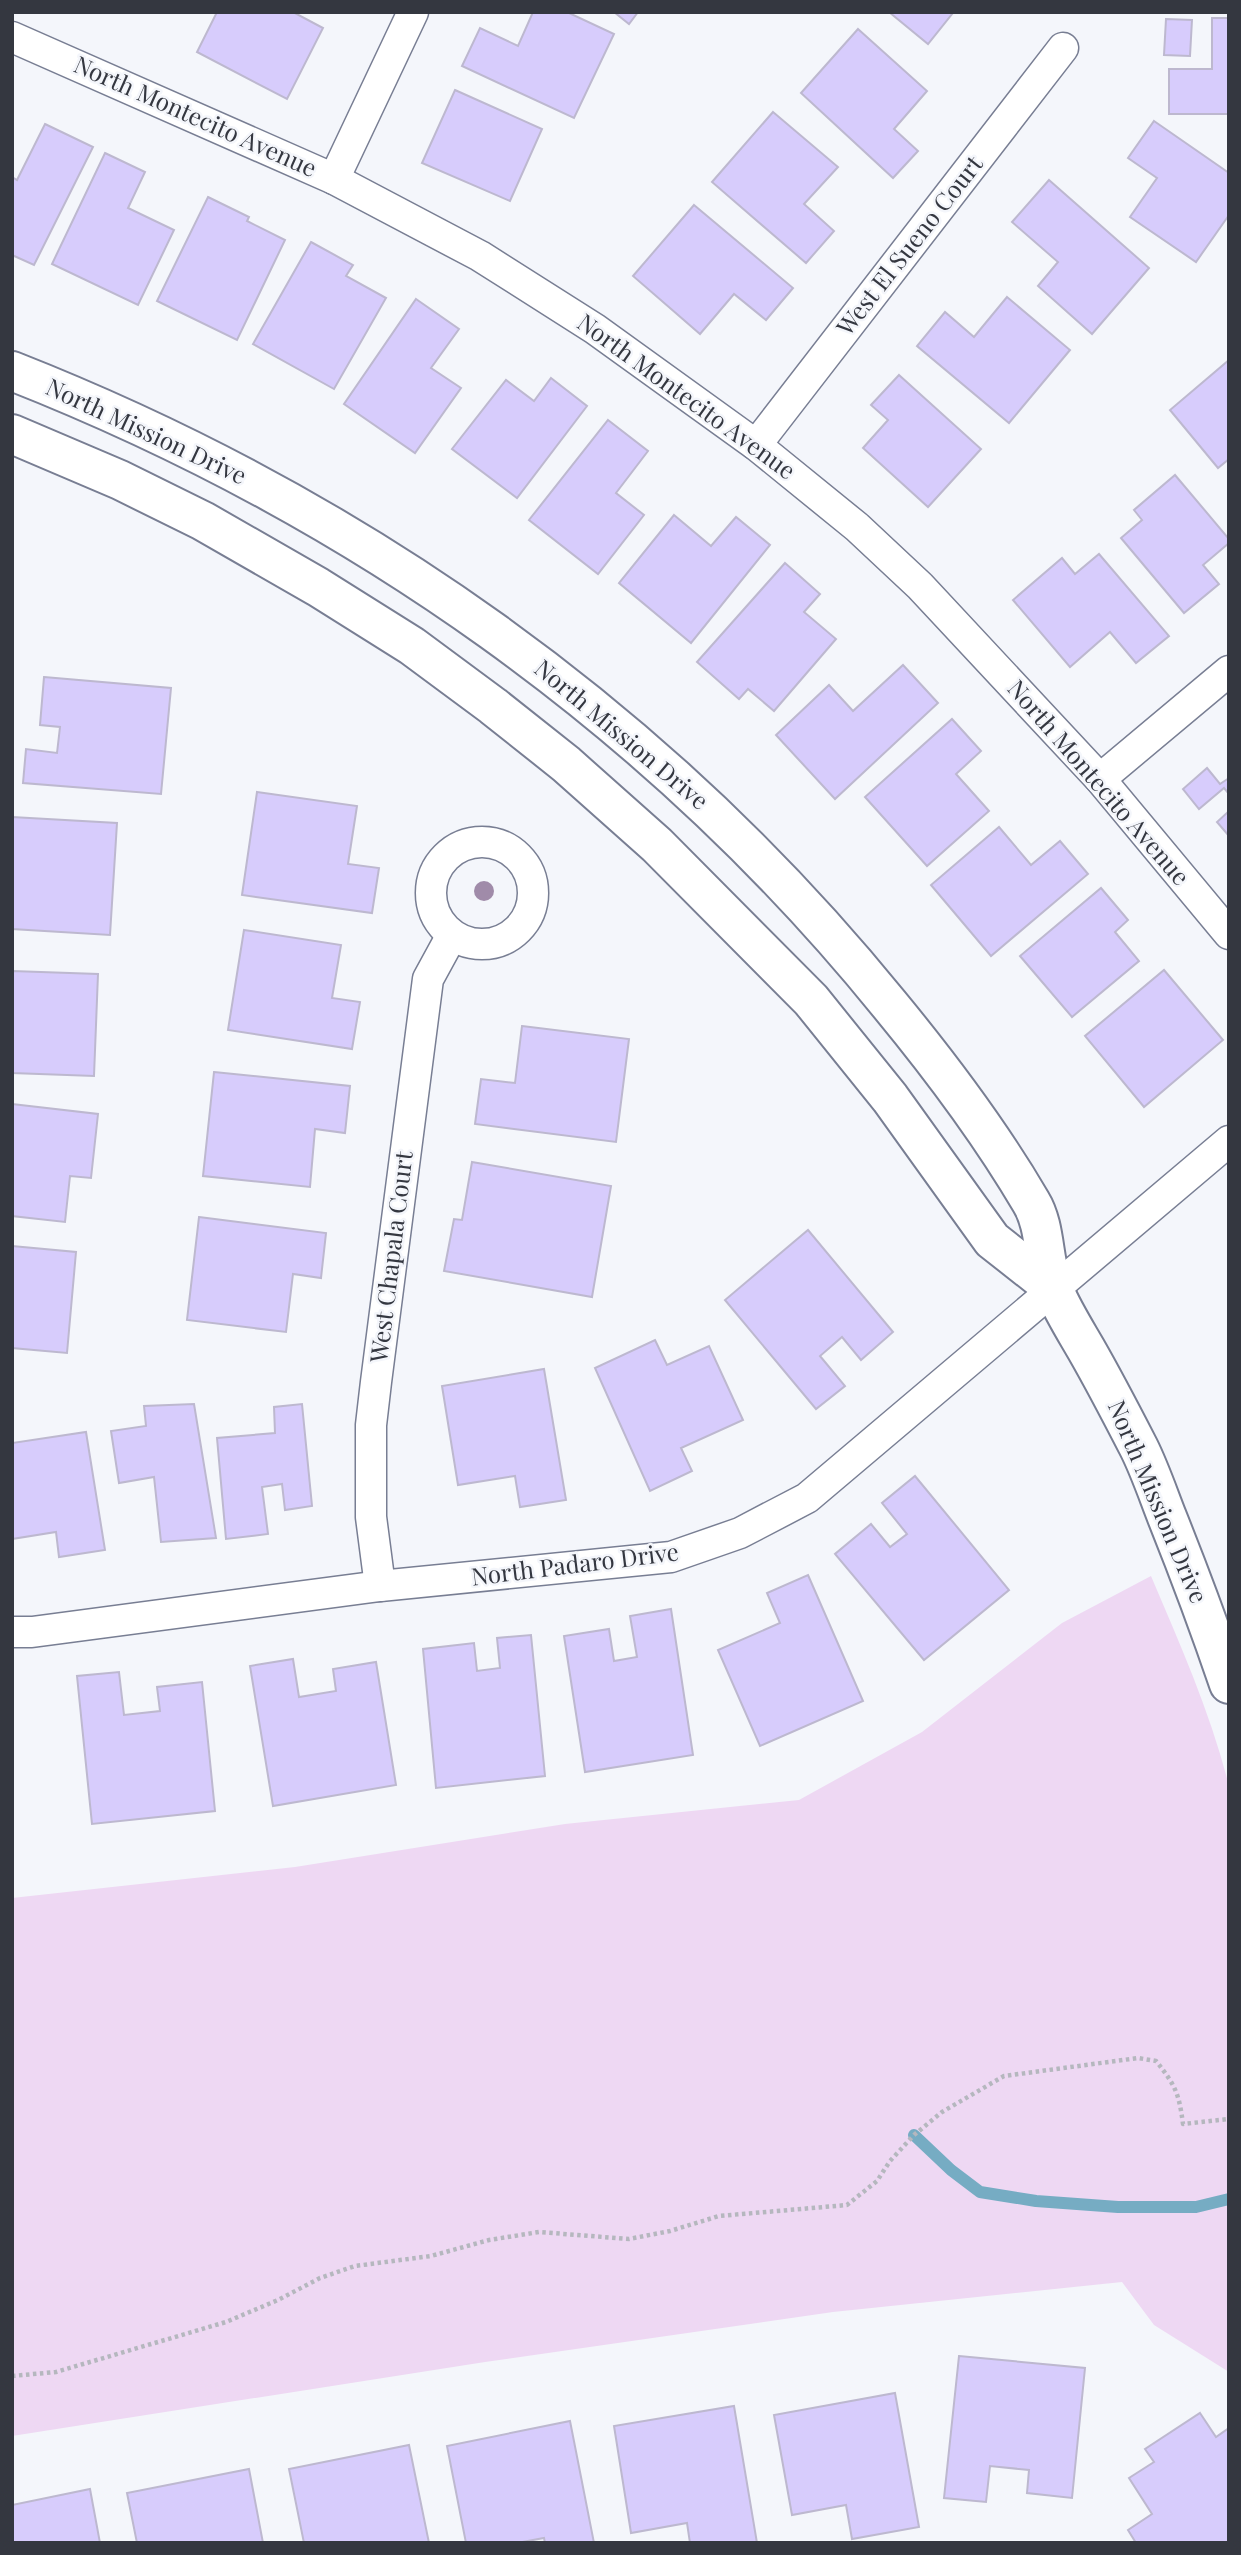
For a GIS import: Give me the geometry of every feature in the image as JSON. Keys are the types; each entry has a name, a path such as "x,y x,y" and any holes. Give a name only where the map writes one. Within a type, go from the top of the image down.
{"street":[{"path":"334,178 413,12"},
{"name":"North Montecito Avenue","path":"12,37 334,178 480,257 595,329 755,445 857,527 920,586 1100,779 1229,934"},
{"name":"West El Sueno Court","path":"755,445 1063,48"},
{"name":"North Mission Drive","path":"12,371 136,422 235,471 421,580 511,642 626,733 774,872 848,953 955,1088 1003,1156 1035,1209 1053,1288 1142,1454 1229,1684"},
{"name":"North Mission Drive","path":"12,435 120,480 203,522 318,587 412,646 566,764 657,845 811,1000 890,1098 992,1240 1053,1288"},
{"path":"1100,779 1229,671"},
{"name":"West Chapala Court","path":"380,1587 371,1517 371,1425 374,1393 428,979 452,935"},
{"name":"North Padaro Drive","path":"12,1632 32,1632 380,1587 671,1558 740,1533 807,1498 1229,1141"}],"path":[{"path":"12,2376 56,2372 226,2322 278,2301 320,2278 355,2266 431,2256 489,2240 538,2232 629,2239 719,2217 847,2205 877,2181 890,2161 942,2112 1004,2076 1138,2058 1156,2061 1179,2095 1183,2124 1229,2119"}],"shaded area":[{"path":"1151,1576 1204,1706 1229,1786 1229,2372 1154,2325 1122,2282 833,2312 485,2362 12,2436 12,1898 295,1867 565,1824 799,1800 922,1732 1062,1623"}],"building":[{"path":"217,12 293,12 323,28 287,99 197,52"},
{"path":"533,12 567,12 614,34 574,118 462,66 480,28 518,46"},
{"path":"614,12 638,12 629,24"},
{"path":"889,12 950,12 952,14 928,44"},
{"path":"1212,18 1229,18 1229,114 1169,114 1169,69 1212,69"},
{"path":"1166,19 1192,20 1190,56 1164,55"},
{"path":"858,29 927,91 894,129 918,151 893,178 801,93"},
{"path":"455,90 542,129 510,201 422,163"},
{"path":"773,112 838,167 804,204 834,231 806,263 712,182"},
{"path":"1154,121 1229,173 1229,215 1196,262 1130,217 1157,178 1128,158"},
{"path":"45,124 93,147 34,265 12,255 12,177 17,180"},
{"path":"105,153 145,172 128,208 174,230 138,305 52,264"},
{"path":"1049,180 1149,268 1092,334 1038,286 1058,262 1012,222"},
{"path":"208,197 249,217 247,221 285,240 237,340 157,301"},
{"path":"694,205 793,288 766,320 734,294 700,334 633,276"},
{"path":"311,242 353,265 346,276 386,298 334,389 253,344"},
{"path":"1007,297 1070,350 1009,423 917,346 945,312 974,337"},
{"path":"416,299 459,329 431,368 461,388 415,453 344,404"},
{"path":"1229,360 1229,459 1218,468 1170,410"},
{"path":"899,375 981,449 928,507 863,448 888,420 871,405"},
{"path":"551,378 587,406 517,498 452,449 506,380 534,401"},
{"path":"608,420 648,451 616,493 644,515 598,574 529,520"},
{"path":"1175,475 1229,539 1229,543 1203,565 1219,584 1184,613 1121,538 1142,520 1134,510"},
{"path":"674,515 711,546 736,517 770,545 691,643 619,583"},
{"path":"1099,554 1169,636 1136,663 1110,632 1070,667 1013,600 1062,558 1075,574"},
{"path":"785,563 820,594 804,612 836,639 774,711 748,689 739,699 697,662"},
{"path":"903,665 938,703 835,799 776,735 829,685 853,711"},
{"path":"44,677 171,688 161,794 23,783 26,749 57,753 60,727 40,725"},
{"path":"952,719 981,751 956,774 989,811 927,866 865,797"},
{"path":"1207,768 1220,784 1229,778 1229,794 1224,788 1199,809 1183,789"},
{"path":"257,792 357,806 348,864 379,868 372,913 242,895"},
{"path":"1229,811 1229,836 1217,822"},
{"path":"12,817 117,823 110,935 12,929"},
{"path":"999,827 1031,865 1060,841 1088,874 991,956 931,885"},
{"path":"1101,888 1128,920 1115,932 1139,961 1072,1017 1020,956"},
{"path":"244,930 341,945 332,998 360,1002 352,1049 228,1030"},
{"path":"1164,970 1223,1040 1144,1107 1085,1036"},
{"path":"12,971 98,974 94,1076 12,1073"},
{"path":"522,1026 629,1039 616,1142 475,1124 481,1079 515,1083"},
{"path":"214,1072 350,1086 345,1133 315,1129 310,1187 203,1176"},
{"path":"12,1104 98,1114 91,1178 70,1176 65,1222 12,1216"},
{"path":"472,1162 611,1186 592,1297 444,1271 454,1219 462,1220"},
{"path":"199,1217 326,1233 321,1278 293,1274 286,1332 187,1320"},
{"path":"808,1230 893,1332 861,1360 842,1337 820,1356 845,1386 816,1409 725,1300"},
{"path":"12,1246 76,1252 67,1353 12,1348"},
{"path":"655,1340 667,1365 709,1346 743,1420 681,1448 692,1471 650,1491 595,1368"},
{"path":"544,1369 566,1500 520,1507 515,1476 458,1485 442,1386"},
{"path":"194,1404 216,1538 161,1542 154,1477 119,1483 111,1431 146,1426 144,1406"},
{"path":"302,1404 312,1506 285,1510 282,1484 262,1487 268,1534 226,1539 217,1438 275,1433 274,1407"},
{"path":"86,1432 105,1550 59,1557 56,1532 12,1539 12,1443"},
{"path":"915,1476 1009,1590 924,1660 835,1554 871,1524 890,1547 907,1534 882,1503"},
{"path":"808,1575 863,1701 760,1746 718,1650 780,1623 767,1593"},
{"path":"671,1609 693,1755 585,1772 564,1636 609,1629 614,1661 637,1657 630,1616"},
{"path":"531,1635 545,1776 436,1788 423,1649 474,1643 477,1671 500,1668 497,1638"},
{"path":"293,1659 299,1697 336,1691 333,1669 376,1662 396,1785 273,1806 250,1666"},
{"path":"119,1672 124,1715 160,1711 157,1687 202,1682 215,1811 92,1824 77,1676"},
{"path":"959,2356 1085,2368 1072,2498 1027,2493 1029,2470 990,2466 986,2502 944,2498"},
{"path":"895,2393 919,2527 852,2539 846,2505 792,2515 774,2415"},
{"path":"734,2406 757,2543 690,2543 687,2523 631,2533 614,2426"},
{"path":"1200,2413 1216,2437 1229,2428 1229,2543 1136,2543 1128,2530 1152,2514 1129,2478 1154,2462 1145,2449"},
{"path":"570,2421 594,2543 545,2543 544,2538 517,2543 466,2543 447,2446"},
{"path":"409,2445 429,2543 304,2543 289,2469"},
{"path":"249,2469 263,2543 137,2543 127,2493"},
{"path":"90,2489 100,2543 12,2543 12,2505"}],"waterway":[{"path":"914,2135 951,2170 980,2192 1036,2201 1118,2207 1196,2207 1229,2199"}]}
